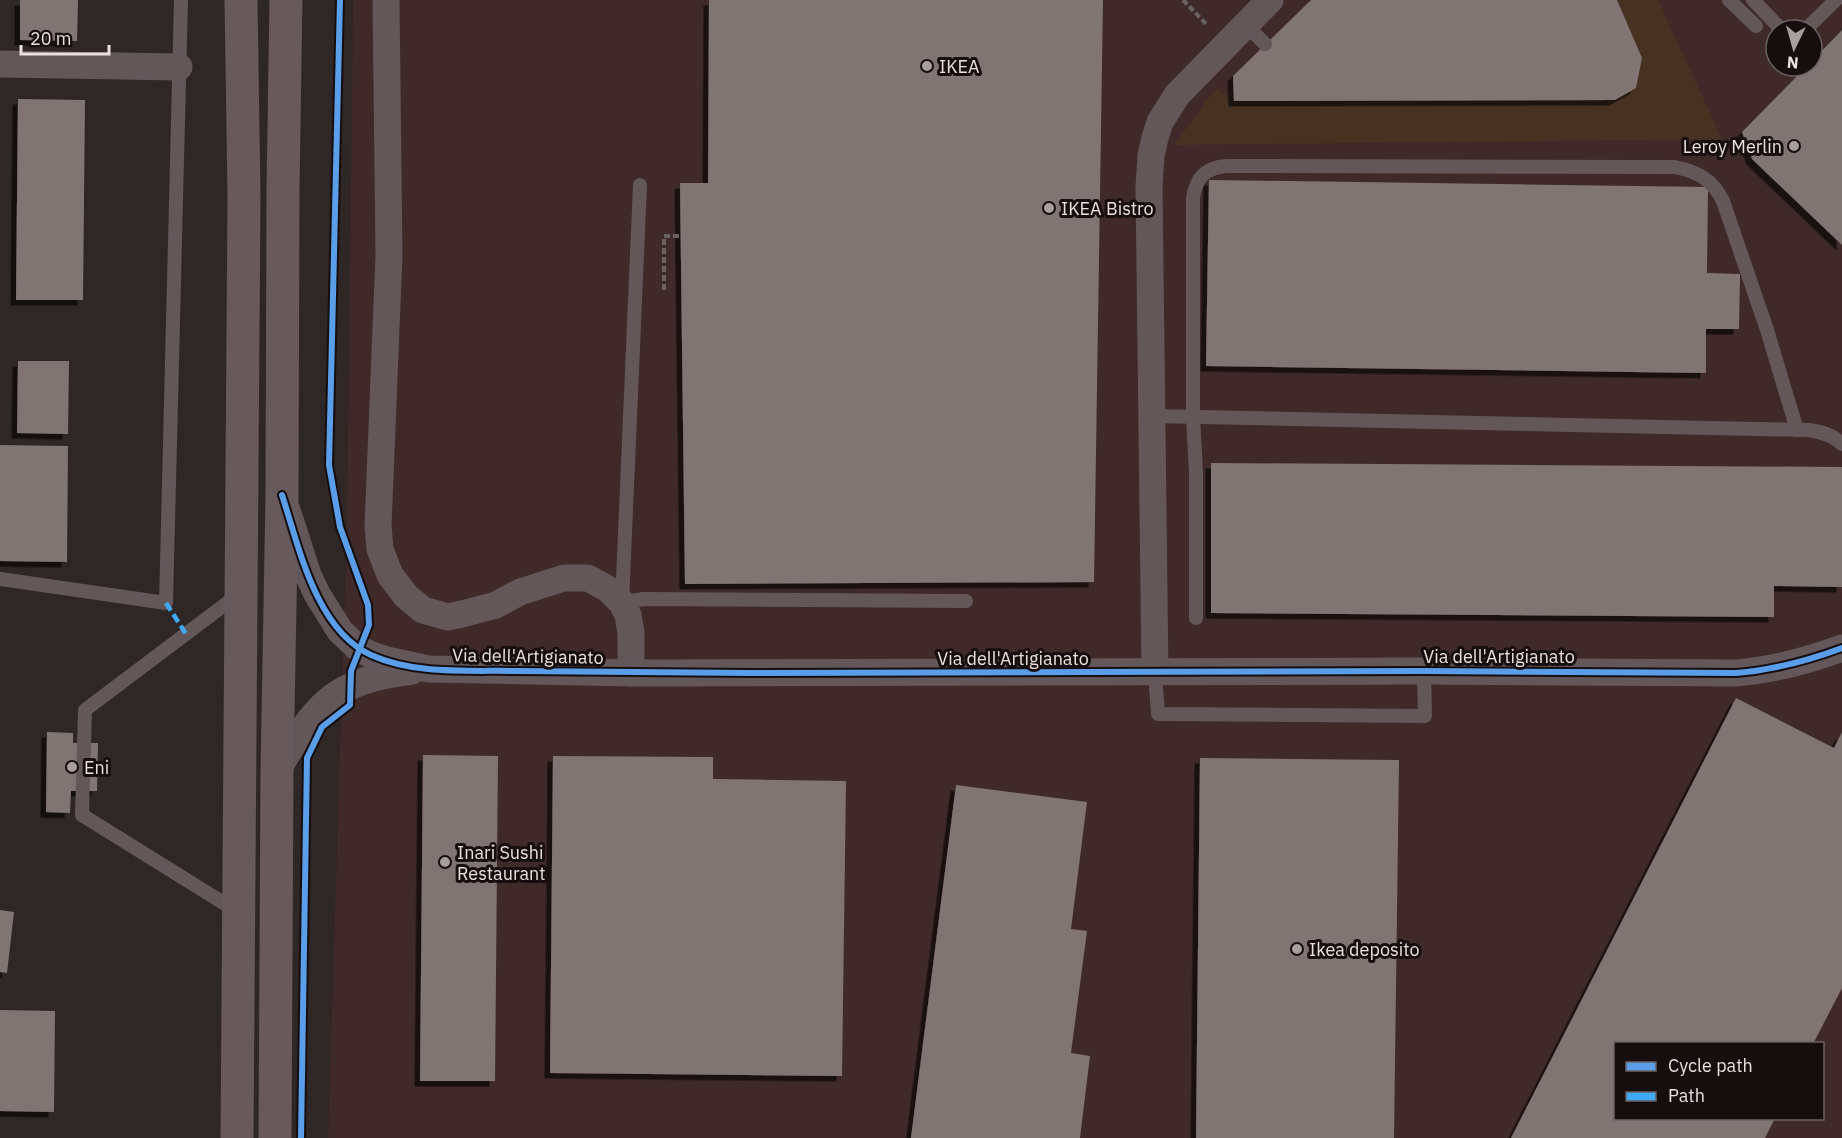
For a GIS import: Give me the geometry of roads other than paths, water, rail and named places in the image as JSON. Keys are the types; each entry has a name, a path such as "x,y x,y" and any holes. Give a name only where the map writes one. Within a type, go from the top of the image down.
{"main road":[{"path":"237,1138 244,208 241,0"},
{"path":"275,1138 283,189 287,9"}],"street":[{"path":"386,0 389,255 378,526 380,549 390,575 406,596 423,609 448,617 496,604 520,592 564,578 588,578 608,589 622,603 628,615 631,633 631,673"},
{"path":"1155,673 1149,187 1151,155 1160,122 1176,94 1270,0"},
{"path":"0,64 179,67"},
{"name":"Via dell'Artigianato","path":"282,495 308,575 340,631 359,649 372,655 429,669"},
{"name":"Via dell'Artigianato","path":"277,771 303,728 324,703 337,692 382,675 429,669 631,673 1424,671 1736,673 1768,670 1842,648"}],"lane":[{"path":"0,579 166,603 181,0"},
{"path":"1729,0 1756,26"},
{"path":"1754,0 1770,18"},
{"path":"1817,18 1836,0"},
{"path":"1246,25 1265,44"},
{"path":"1196,618 1193,198 1197,182 1210,169 1226,166 1675,167 1696,172 1712,184 1723,201 1767,330 1797,430"},
{"path":"640,185 622,603 643,598 966,601"},
{"path":"1151,416 1797,430 1818,431 1836,438 1842,444"},
{"path":"238,913 82,815 85,710 241,593"},
{"path":"1155,673 1158,714 1425,716 1424,671"}],"place":[{"name":"IKEA","path":"927,66"},
{"name":"Leroy Merlin","path":"1794,146"},
{"name":"IKEA Bistro","path":"1049,208"},
{"name":"Eni","path":"72,767"},
{"name":"Inari Sushi Restaurant","path":"445,862"},
{"name":"Ikea deposito","path":"1297,949"}]}
